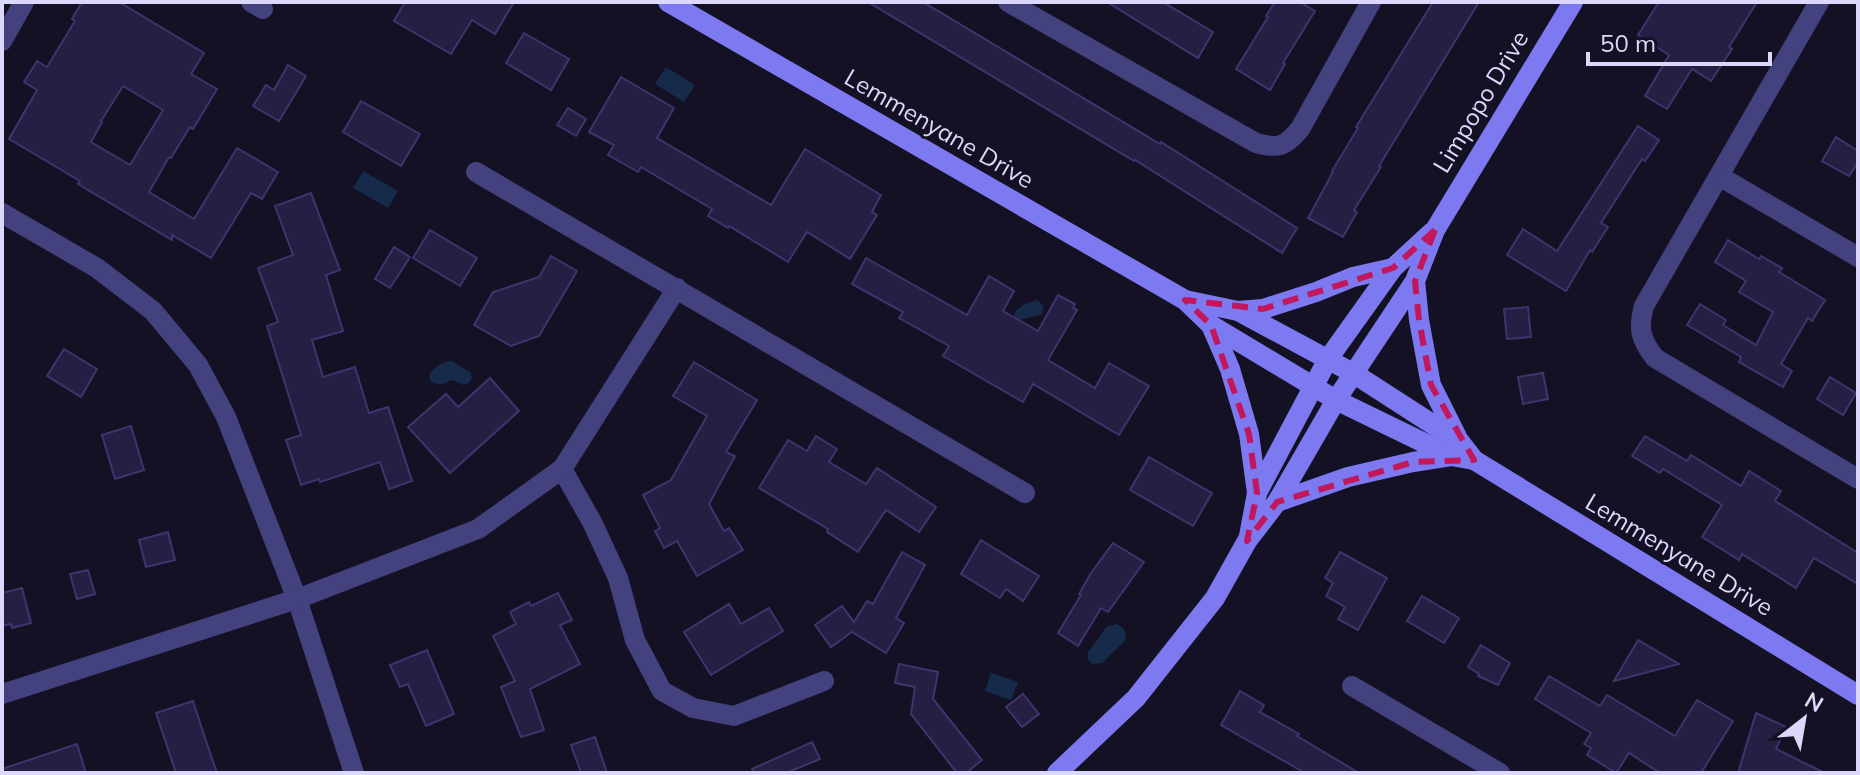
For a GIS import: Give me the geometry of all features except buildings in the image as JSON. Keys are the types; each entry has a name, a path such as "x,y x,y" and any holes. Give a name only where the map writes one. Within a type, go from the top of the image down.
{"street":[{"path":"2,41 24,2"},
{"name":"Lemmenyane Drive","path":"668,2 1185,300"},
{"path":"1008,2 1256,143 1269,147 1281,146 1300,129 1371,2"},
{"name":"Limpopo Drive","path":"1247,541 1277,502 1336,400 1415,281 1435,230 1573,2"},
{"path":"1819,2 1644,306 1640,319 1641,332 1645,346 1655,358 1858,479"},
{"path":"476,172 1025,493"},
{"path":"1719,176 1858,257"},
{"path":"2,213 97,268 153,311 198,365 226,417 297,599 354,773"},
{"name":"Limpopo Drive","path":"1257,493 1328,359 1393,268 1435,230"},
{"path":"1185,300 1238,311 1263,309 1353,277 1393,268"},
{"path":"1415,281 1431,385 1455,449"},
{"path":"2,694 297,599 478,529 562,469 677,288"},
{"path":"1185,300 1211,325 1336,400 1455,449"},
{"path":"1238,311 1353,373 1455,449"},
{"path":"1057,773 1136,698 1215,598 1247,541 1257,493 1249,434 1230,369 1211,325"},
{"path":"1277,502 1348,477 1455,449"},
{"name":"Lemmenyane Drive","path":"1455,449 1858,695"},
{"path":"562,469 592,522 618,578 635,640 662,691 693,708 734,716 824,681"},
{"path":"1352,686 1500,773"}],"highlighted area":[{"path":"1435,230 1415,281 1419,320 1431,385 1474,460 1413,462 1277,502 1247,541 1257,493 1249,434 1211,325 1185,300 1263,309 1393,268"}],"water":[{"path":"666,67 695,85 684,102 655,84"},
{"path":"363,171 398,191 388,208 353,188"},
{"path":"1037,300 1044,306 1041,315 1014,319 1015,312 1024,304"},
{"path":"451,361 470,372 472,378 469,383 463,385 453,380 440,385 431,382 429,376 432,370"},
{"path":"1117,624 1124,629 1124,642 1102,663 1092,664 1088,652 1108,626"},
{"path":"991,673 1018,682 1011,700 985,691"}]}
